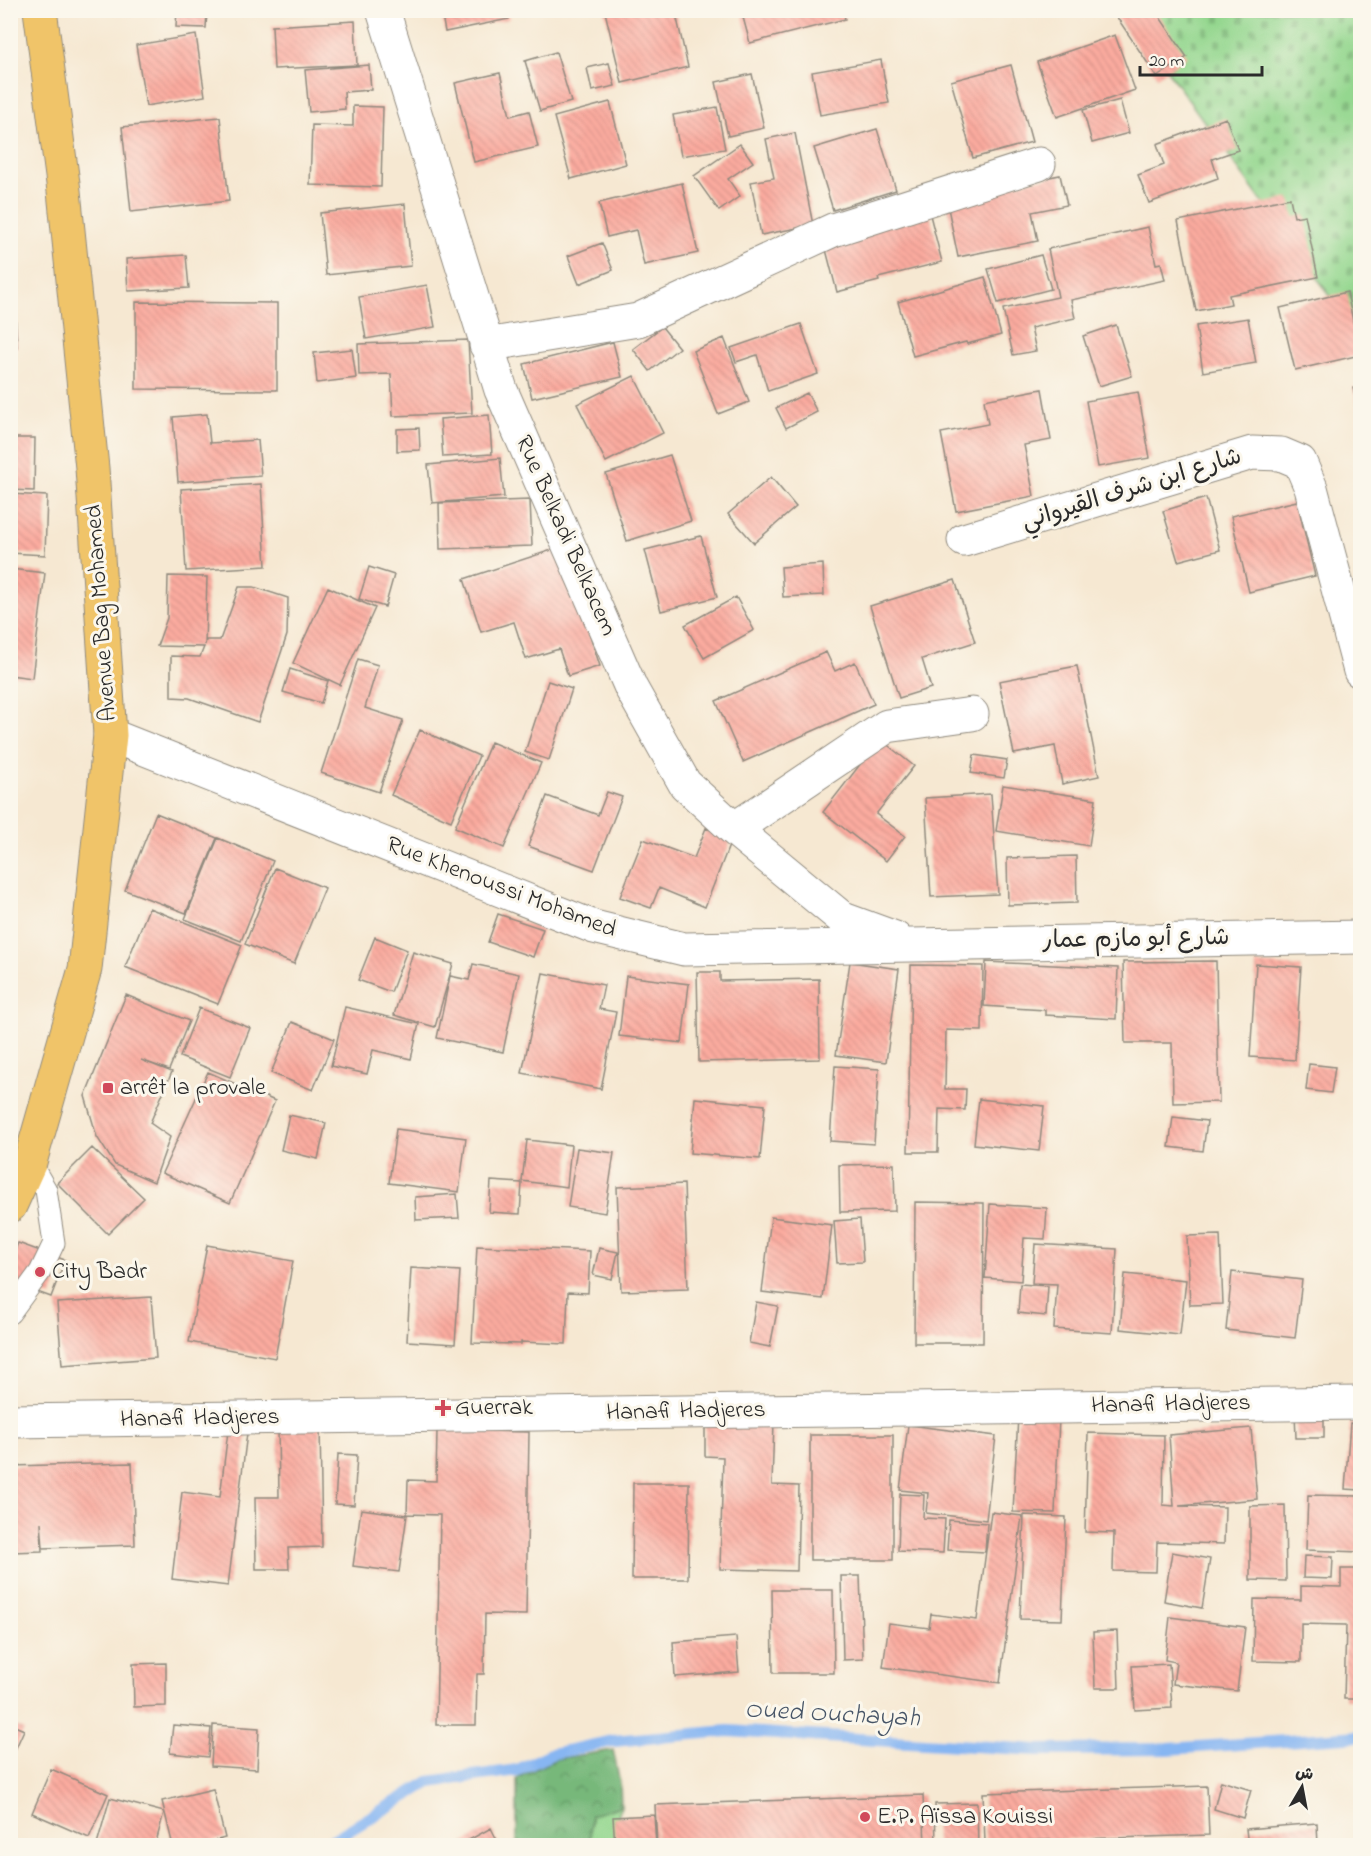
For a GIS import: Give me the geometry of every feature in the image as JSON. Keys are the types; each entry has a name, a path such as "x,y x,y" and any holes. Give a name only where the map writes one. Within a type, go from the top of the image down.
{"main road":[{"name":"Avenue Bag Mohamed","path":"10,1206 30,1162 85,969 110,735 92,468 64,191 40,10"}],"street":[{"name":"Rue Belkadi Belkacem","path":"383,10 501,390 631,688 685,784 734,829 843,919 911,944"},
{"path":"486,345 638,320 833,230 1039,164"},
{"name":"شارع ابن شرف القيرواني","path":"964,540 1252,453 1281,454 1300,462 1311,488 1360,671"},
{"path":"734,829 887,726 972,714"},
{"name":"Rue Khenoussi Mohamed","path":"110,735 594,927 684,949 911,944"},
{"name":"شارع أبو مازم عمار","path":"911,944 1360,937"},
{"name":"Hanafi Hadjeres","path":"10,1421 1360,1403"}],"lane":[{"path":"10,1312 40,1272 54,1243 46,1190 30,1162"}],"green space":[{"path":"1124,11 1360,11 1360,336 1331,297"},
{"path":"613,1750 620,1783 621,1806 591,1815 590,1845 517,1845 517,1778 556,1759"},
{"path":"621,1806 617,1820 618,1845 590,1846 591,1815"}],"building":[{"path":"128,10 175,10 176,14 128,15"},
{"path":"177,10 207,10 206,28 176,27"},
{"path":"441,10 507,10 509,19 445,32"},
{"path":"609,10 675,10 688,67 622,83 605,12"},
{"path":"741,10 843,10 845,19 750,43"},
{"path":"1112,10 1155,10 1187,57 1157,77"},
{"path":"355,21 357,65 274,69 272,26"},
{"path":"196,35 205,96 146,106 136,45"},
{"path":"1115,35 1135,90 1057,117 1037,62"},
{"path":"556,52 571,102 540,111 525,61"},
{"path":"881,60 889,103 820,115 812,72"},
{"path":"609,63 615,86 592,91 587,68"},
{"path":"369,65 371,90 344,92 345,109 309,112 305,70"},
{"path":"1011,65 1032,142 973,158 951,81"},
{"path":"500,73 510,116 529,111 538,147 474,162 455,83"},
{"path":"752,74 764,128 728,136 716,82"},
{"path":"1120,100 1129,133 1092,143 1083,110"},
{"path":"610,102 626,164 571,179 554,117"},
{"path":"353,106 383,107 381,187 310,185 312,125 353,126"},
{"path":"717,107 725,149 681,156 673,115"},
{"path":"220,117 229,201 131,212 122,127"},
{"path":"1226,118 1238,150 1212,159 1218,178 1149,203 1138,175 1164,165 1157,144"},
{"path":"877,129 896,190 833,210 814,148"},
{"path":"795,133 813,225 761,235 751,182 774,178 766,139"},
{"path":"740,144 753,162 728,179 740,196 719,211 694,176"},
{"path":"1060,175 1067,205 1032,212 1038,241 958,257 946,198"},
{"path":"682,183 698,253 644,265 636,230 607,237 599,203"},
{"path":"1290,198 1294,217 1305,215 1318,277 1229,295 1231,304 1196,311 1178,221"},
{"path":"405,204 411,266 326,275 320,213"},
{"path":"929,211 942,262 878,278 879,281 837,292 823,238"},
{"path":"1148,227 1156,264 1161,263 1165,280 1071,300 1075,318 1031,328 1036,351 1013,355 1003,309 1058,297 1048,249"},
{"path":"602,243 613,270 579,284 568,256"},
{"path":"186,255 189,288 128,291 126,259"},
{"path":"1041,255 1051,289 998,303 988,269"},
{"path":"10,274 13,274 17,347 10,348"},
{"path":"985,277 1001,335 913,356 898,302"},
{"path":"427,285 435,327 366,339 359,297"},
{"path":"1347,292 1360,355 1295,370 1280,308"},
{"path":"136,302 277,303 277,390 136,389"},
{"path":"1248,318 1256,363 1203,372 1196,326"},
{"path":"801,324 818,374 768,391 757,355 736,362 731,348"},
{"path":"1116,325 1132,376 1099,386 1083,336"},
{"path":"662,327 679,348 650,371 633,349"},
{"path":"724,338 749,402 718,414 693,351"},
{"path":"468,340 472,413 393,416 391,374 359,375 358,344"},
{"path":"613,342 622,377 532,398 524,364"},
{"path":"352,349 356,378 317,383 314,353"},
{"path":"634,376 663,433 606,462 577,404"},
{"path":"1360,387 1360,414 1353,388"},
{"path":"1042,389 1051,440 1024,445 1034,496 956,511 941,433 988,424 984,400"},
{"path":"1138,392 1150,458 1098,467 1086,401"},
{"path":"807,393 817,412 786,428 776,408"},
{"path":"207,414 210,443 258,440 261,476 178,482 173,417"},
{"path":"489,415 492,454 443,457 440,419"},
{"path":"419,428 420,450 397,451 397,429"},
{"path":"10,438 35,438 34,491 10,490"},
{"path":"670,455 691,521 627,541 606,474"},
{"path":"500,458 504,497 432,503 428,465"},
{"path":"771,477 796,507 754,543 728,514"},
{"path":"261,484 266,566 186,571 181,489"},
{"path":"10,494 47,496 45,555 10,553"},
{"path":"1206,498 1220,550 1178,561 1163,511"},
{"path":"530,500 532,546 440,549 439,503"},
{"path":"1297,501 1315,576 1249,592 1231,516"},
{"path":"701,536 717,597 661,611 645,550"},
{"path":"561,547 600,666 568,676 559,649 526,659 514,622 481,632 464,579"},
{"path":"823,564 824,595 783,597 781,567"},
{"path":"369,567 394,575 385,607 359,599"},
{"path":"10,569 45,573 32,678 10,675"},
{"path":"168,576 207,577 205,645 206,640 220,640 239,587 254,587 288,598 287,635 258,722 189,698 171,697 171,656 200,657 204,647 157,646 167,618"},
{"path":"955,580 975,642 922,659 931,688 899,698 870,606"},
{"path":"328,587 375,608 340,685 293,663"},
{"path":"736,597 754,630 704,658 685,625"},
{"path":"826,652 835,671 855,662 874,704 743,762 716,701"},
{"path":"358,659 378,665 365,708 403,720 379,792 321,773"},
{"path":"1077,666 1099,776 1062,784 1055,746 1014,754 999,681"},
{"path":"290,669 328,681 321,703 283,692"},
{"path":"548,681 572,689 549,760 525,752"},
{"path":"420,730 479,756 451,821 391,795"},
{"path":"880,739 914,766 876,814 905,836 886,861 823,812"},
{"path":"491,742 541,763 504,848 455,827"},
{"path":"974,755 1007,760 1004,778 971,773"},
{"path":"1003,785 1096,799 1089,846 996,831"},
{"path":"607,792 622,797 594,870 528,846 547,796 598,815"},
{"path":"991,794 998,894 931,897 925,798"},
{"path":"156,813 217,838 186,913 125,890"},
{"path":"706,828 732,838 705,907 659,888 651,908 620,897 643,839 694,858"},
{"path":"218,838 273,861 241,941 185,919"},
{"path":"1076,856 1077,903 1008,905 1007,858"},
{"path":"275,868 325,888 294,964 245,944"},
{"path":"149,908 242,945 218,1004 125,967"},
{"path":"498,914 543,929 533,957 488,942"},
{"path":"375,937 407,950 391,992 358,980"},
{"path":"413,952 453,964 435,1027 394,1015"},
{"path":"1216,961 1219,1102 1173,1103 1172,1043 1125,1043 1123,962"},
{"path":"850,962 899,969 886,1062 836,1055"},
{"path":"986,962 1118,968 1116,1019 1045,1015 1045,1010 984,1006"},
{"path":"473,964 519,974 503,1052 437,1038 450,976 469,980"},
{"path":"1256,964 1301,967 1295,1060 1250,1057"},
{"path":"911,965 983,966 982,1031 946,1030 945,1089 966,1089 965,1110 939,1109 938,1152 908,1152"},
{"path":"697,972 720,972 720,981 819,979 820,1059 699,1062"},
{"path":"543,973 604,985 599,1009 616,1012 601,1089 522,1073"},
{"path":"626,976 689,984 682,1043 619,1036"},
{"path":"126,995 189,1021 169,1070 141,1060 172,1072 150,1123 170,1137 154,1182 115,1165 97,1137 85,1096"},
{"path":"345,1007 419,1024 411,1059 373,1050 367,1074 331,1066"},
{"path":"199,1008 250,1028 230,1077 180,1057"},
{"path":"292,1022 334,1039 313,1090 271,1073"},
{"path":"1309,1064 1335,1067 1331,1093 1306,1090"},
{"path":"835,1066 879,1069 874,1144 830,1141"},
{"path":"208,1072 275,1101 230,1203 162,1173"},
{"path":"695,1098 765,1105 760,1159 690,1153"},
{"path":"979,1099 1044,1106 1039,1151 974,1144"},
{"path":"289,1115 326,1123 318,1159 281,1150"},
{"path":"1173,1117 1207,1121 1203,1151 1169,1147"},
{"path":"396,1129 466,1138 459,1192 389,1183"},
{"path":"527,1140 571,1145 567,1187 522,1181"},
{"path":"92,1148 144,1198 108,1234 57,1183"},
{"path":"577,1148 614,1153 605,1213 568,1207"},
{"path":"894,1164 895,1211 840,1212 839,1165"},
{"path":"491,1181 522,1183 520,1214 489,1212"},
{"path":"684,1184 688,1289 621,1291 617,1187"},
{"path":"457,1194 459,1218 416,1220 415,1197"},
{"path":"915,1202 984,1203 983,1343 914,1343"},
{"path":"990,1204 1047,1208 1045,1239 1024,1238 1021,1281 985,1278"},
{"path":"771,1217 832,1225 823,1299 762,1292"},
{"path":"860,1219 863,1262 837,1263 834,1221"},
{"path":"1220,1235 1223,1304 1190,1305 1187,1236"},
{"path":"18,1243 65,1260 51,1297 10,1282 10,1261"},
{"path":"1035,1244 1117,1249 1112,1333 1054,1329 1057,1284 1032,1283"},
{"path":"207,1245 293,1261 275,1358 189,1342"},
{"path":"477,1246 590,1251 588,1293 568,1292 566,1344 472,1343"},
{"path":"599,1248 618,1252 612,1279 593,1275"},
{"path":"411,1268 460,1271 455,1344 407,1341"},
{"path":"1232,1272 1302,1280 1295,1338 1226,1330"},
{"path":"1125,1274 1186,1280 1180,1335 1120,1329"},
{"path":"1020,1284 1048,1286 1046,1316 1018,1313"},
{"path":"151,1297 156,1358 62,1365 57,1303"},
{"path":"756,1302 778,1306 770,1347 749,1343"},
{"path":"1324,1412 1324,1438 1296,1438 1295,1413"},
{"path":"1018,1416 1059,1418 1055,1513 1013,1512"},
{"path":"705,1420 774,1422 772,1485 799,1486 797,1571 720,1569 723,1457 705,1456"},
{"path":"1350,1423 1360,1424 1360,1490 1345,1489"},
{"path":"320,1425 322,1547 288,1548 289,1569 256,1569 255,1497 279,1497 278,1426"},
{"path":"908,1425 996,1436 986,1520 926,1513 928,1493 900,1490"},
{"path":"1251,1428 1257,1499 1179,1506 1225,1507 1224,1544 1157,1542 1156,1572 1113,1571 1114,1533 1085,1532 1088,1433 1164,1435 1163,1505 1174,1506 1169,1435"},
{"path":"437,1430 529,1432 526,1615 485,1614 484,1674 477,1674 476,1725 436,1725 440,1515 407,1514 408,1480 436,1481"},
{"path":"228,1431 247,1433 228,1586 172,1579 182,1492 220,1497"},
{"path":"810,1435 893,1435 893,1560 810,1560"},
{"path":"338,1454 357,1455 354,1505 335,1504"},
{"path":"132,1463 135,1545 43,1548 41,1522 42,1551 10,1552 10,1466"},
{"path":"633,1483 689,1483 688,1579 632,1579"},
{"path":"900,1494 924,1495 923,1518 945,1519 943,1553 898,1551"},
{"path":"1308,1495 1360,1496 1360,1552 1306,1550"},
{"path":"1285,1505 1286,1581 1250,1580 1250,1506"},
{"path":"361,1509 407,1515 399,1572 353,1566"},
{"path":"991,1512 1022,1516 1000,1683 883,1667 889,1623 929,1628 931,1614 977,1620"},
{"path":"1024,1515 1066,1517 1062,1620 1020,1619"},
{"path":"949,1520 987,1523 985,1552 947,1550"},
{"path":"1172,1552 1210,1559 1202,1608 1164,1601"},
{"path":"1304,1556 1333,1557 1332,1579 1303,1578"},
{"path":"1341,1569 1360,1569 1360,1699 1344,1699 1346,1625 1301,1624 1301,1662 1253,1661 1254,1599 1301,1600 1301,1586 1341,1587"},
{"path":"841,1576 860,1576 863,1659 843,1660"},
{"path":"772,1590 833,1590 834,1673 773,1673"},
{"path":"1170,1617 1245,1627 1237,1691 1173,1684 1176,1662 1165,1660"},
{"path":"1117,1631 1119,1688 1095,1688 1093,1632"},
{"path":"736,1637 739,1672 675,1677 673,1642"},
{"path":"166,1663 166,1706 134,1707 133,1664"},
{"path":"1169,1664 1172,1708 1135,1710 1132,1666"},
{"path":"10,1724 24,1730 10,1761"},
{"path":"173,1725 211,1728 208,1757 170,1753"},
{"path":"213,1725 259,1728 257,1769 211,1766"},
{"path":"51,1769 108,1794 89,1838 32,1813"},
{"path":"1221,1781 1251,1790 1243,1818 1214,1809"},
{"path":"1207,1786 1209,1835 985,1842 983,1793"},
{"path":"213,1789 225,1838 194,1846 173,1846 162,1801"},
{"path":"923,1795 925,1846 657,1846 655,1805"},
{"path":"110,1798 164,1812 155,1846 97,1844"},
{"path":"977,1803 978,1846 936,1846 935,1804"},
{"path":"654,1815 656,1846 615,1846 613,1817"},
{"path":"1317,1823 1318,1846 1248,1846 1246,1829"},
{"path":"491,1828 500,1846 458,1846"}],"waterway":[{"name":"Oued Ouchayah","path":"323,1846 429,1782 518,1770 551,1754 613,1741 728,1731 1038,1750 1168,1749 1360,1736"}],"place":[{"name":"arrêt la provale","path":"108,1088"},
{"name":"City Badr","path":"40,1272"},
{"name":"Guerrak","path":"443,1408"},
{"name":"E.P. Aïssa Kouissi","path":"865,1817"}]}
